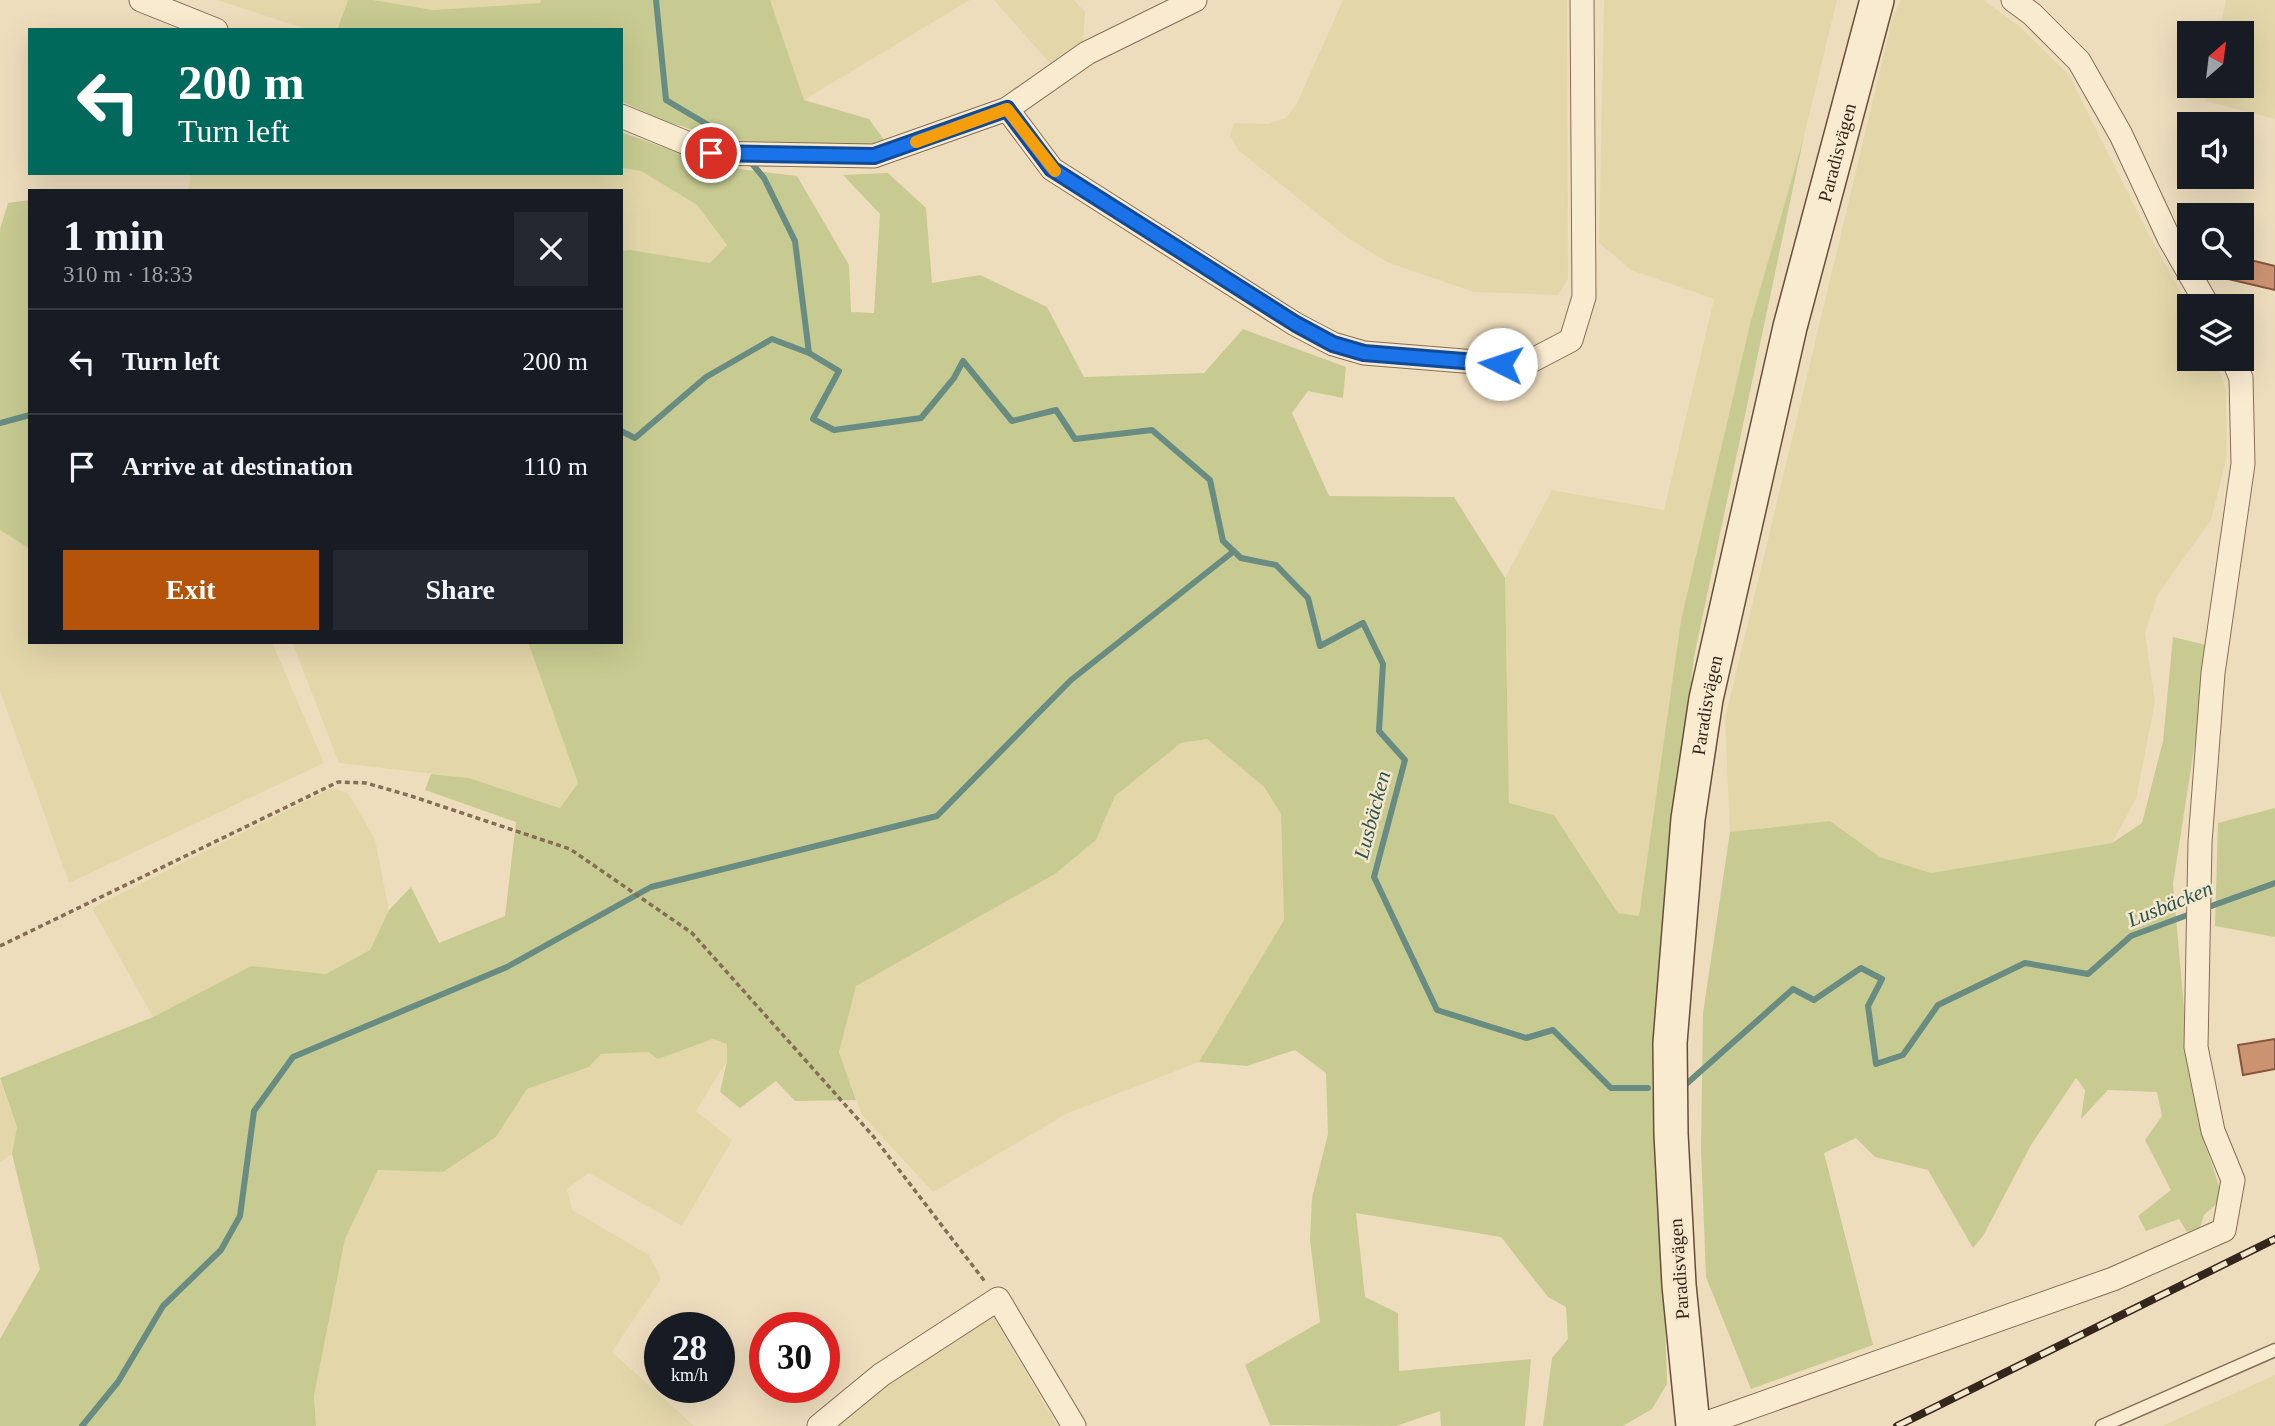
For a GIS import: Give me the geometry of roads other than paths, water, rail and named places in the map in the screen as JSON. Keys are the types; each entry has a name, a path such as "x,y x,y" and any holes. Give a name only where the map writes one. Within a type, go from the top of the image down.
{"street":[{"path":"141,0 211,28"},
{"path":"623,117 711,153 874,156 1007,109 1087,53 1195,0"},
{"path":"1007,109 1052,169 1296,324 1333,344 1364,353 1501,364 1531,360 1572,340 1584,297 1582,0"},
{"name":"Paradisvägen","path":"1693,1426 1679,1285 1671,1134 1670,1043 1688,819 1706,699 1787,340 1877,0"},
{"path":"2013,0 2032,14 2079,61 2121,135 2169,238 2201,294"},
{"path":"1698,1426 2113,1279 2224,1230 2233,1180 2213,1131 2196,1047 2200,842 2213,673 2243,464 2241,378 2238,371"},
{"path":"819,1426 881,1375 998,1299 1074,1426"}],"lane":[{"path":"2102,1426 2275,1350"}],"waterway":[{"path":"656,0 666,100 730,138 738,147"},
{"path":"749,160 764,178 795,241 809,353"},
{"name":"Lusbäcken","path":"623,432 635,438 706,377 772,339 809,353 839,371 813,419 834,430 921,418 954,378 963,361 1012,421 1056,410 1075,439 1152,430 1210,480 1223,541 1241,558 1276,565 1308,598 1320,646 1363,623 1383,664 1379,731 1405,760 1374,877 1437,1010 1526,1038 1553,1030 1611,1088 1648,1088"},
{"name":"Lusbäcken","path":"0,423 28,416"},
{"path":"82,1426 118,1382 163,1306 221,1250 240,1216 254,1111 293,1057 507,967 651,887 937,816 1071,680 1234,551"},
{"name":"Lusbäcken","path":"2203,909 2275,883"},
{"name":"Lusbäcken","path":"1684,1086 1793,989 1814,1000 1861,968 1882,979 1868,1006 1876,1064 1903,1055 1938,1005 2025,963 2088,974 2131,936 2193,913"}],"railway":[{"path":"1897,1426 2275,1239"}]}
